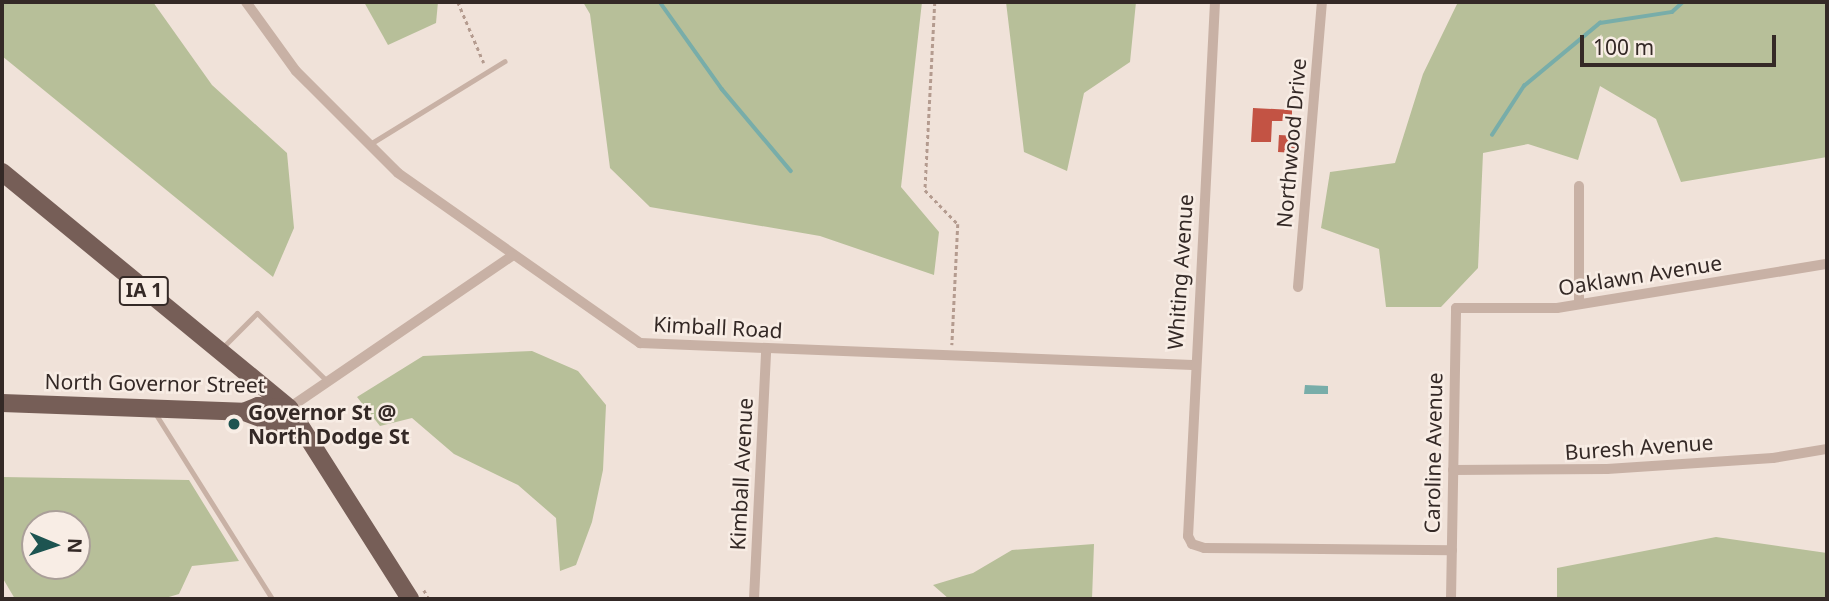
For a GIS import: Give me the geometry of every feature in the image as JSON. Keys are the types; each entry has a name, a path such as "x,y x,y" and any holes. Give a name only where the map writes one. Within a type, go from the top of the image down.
{"main road":[{"name":"IA 1","path":"2,172 289,408 410,599"},
{"path":"245,373 251,393 243,412 304,435"},
{"name":"North Governor Street","path":"2,403 243,412 258,407 289,408"}],"street":[{"name":"Kimball Road","path":"246,2 296,71 367,146 512,256 640,342 766,350 1193,365"},
{"name":"Whiting Avenue","path":"1215,2 1193,365 1188,536 1192,544 1204,548 1452,550"},
{"name":"Northwood Drive","path":"1298,288 1322,2"},
{"path":"1578,303 1579,186"},
{"name":"North Governor Street","path":"289,408 512,256"},
{"name":"Oaklawn Avenue","path":"1456,308 1533,310 1827,264"},
{"name":"Caroline Avenue","path":"1451,599 1456,308"},
{"name":"Kimball Avenue","path":"754,599 766,350"},
{"name":"Buresh Avenue","path":"1453,470 1607,470 1773,458 1827,449"}],"lane":[{"path":"367,146 505,61"},
{"path":"219,351 257,313 328,382"},
{"path":"153,409 272,599"}],"path":[{"path":"458,2 489,72"},
{"path":"934,2 925,190 958,224 952,356"}],"green space":[{"path":"2,2 153,2 212,85 287,153 294,228 273,277 2,56"},
{"path":"364,2 438,2 436,23 388,45"},
{"path":"583,2 922,2 901,187 939,232 934,275 820,236 650,207 610,168 590,14"},
{"path":"1006,2 1136,2 1130,62 1084,93 1067,171 1024,152"},
{"path":"1458,2 1827,2 1827,157 1681,182 1656,119 1600,86 1578,160 1528,144 1483,153 1478,268 1441,307 1386,307 1379,249 1321,228 1330,172 1395,163 1423,74"},
{"path":"532,351 578,371 606,405 603,470 592,522 576,565 560,571 556,518 518,485 454,454 412,418 380,426 357,397 423,356"},
{"path":"2,477 189,480 239,561 192,566 179,594 162,599 15,599 2,577"},
{"path":"1716,537 1827,553 1827,599 1557,599 1557,568"},
{"path":"1094,544 1092,599 949,599 933,585 973,573 1012,550"}],"water":[{"path":"1305,385 1328,386 1328,394 1304,394"}],"building":[{"path":"1253,108 1292,110 1292,121 1272,121 1271,142 1251,142"},
{"path":"1279,135 1298,136 1296,153 1278,152"}],"waterway":[{"path":"660,2 722,89 791,171"},
{"path":"1492,135 1524,86 1600,23 1672,12 1683,2"}],"place":[{"name":"Governor St @ North Dodge St","path":"234,424"}]}
